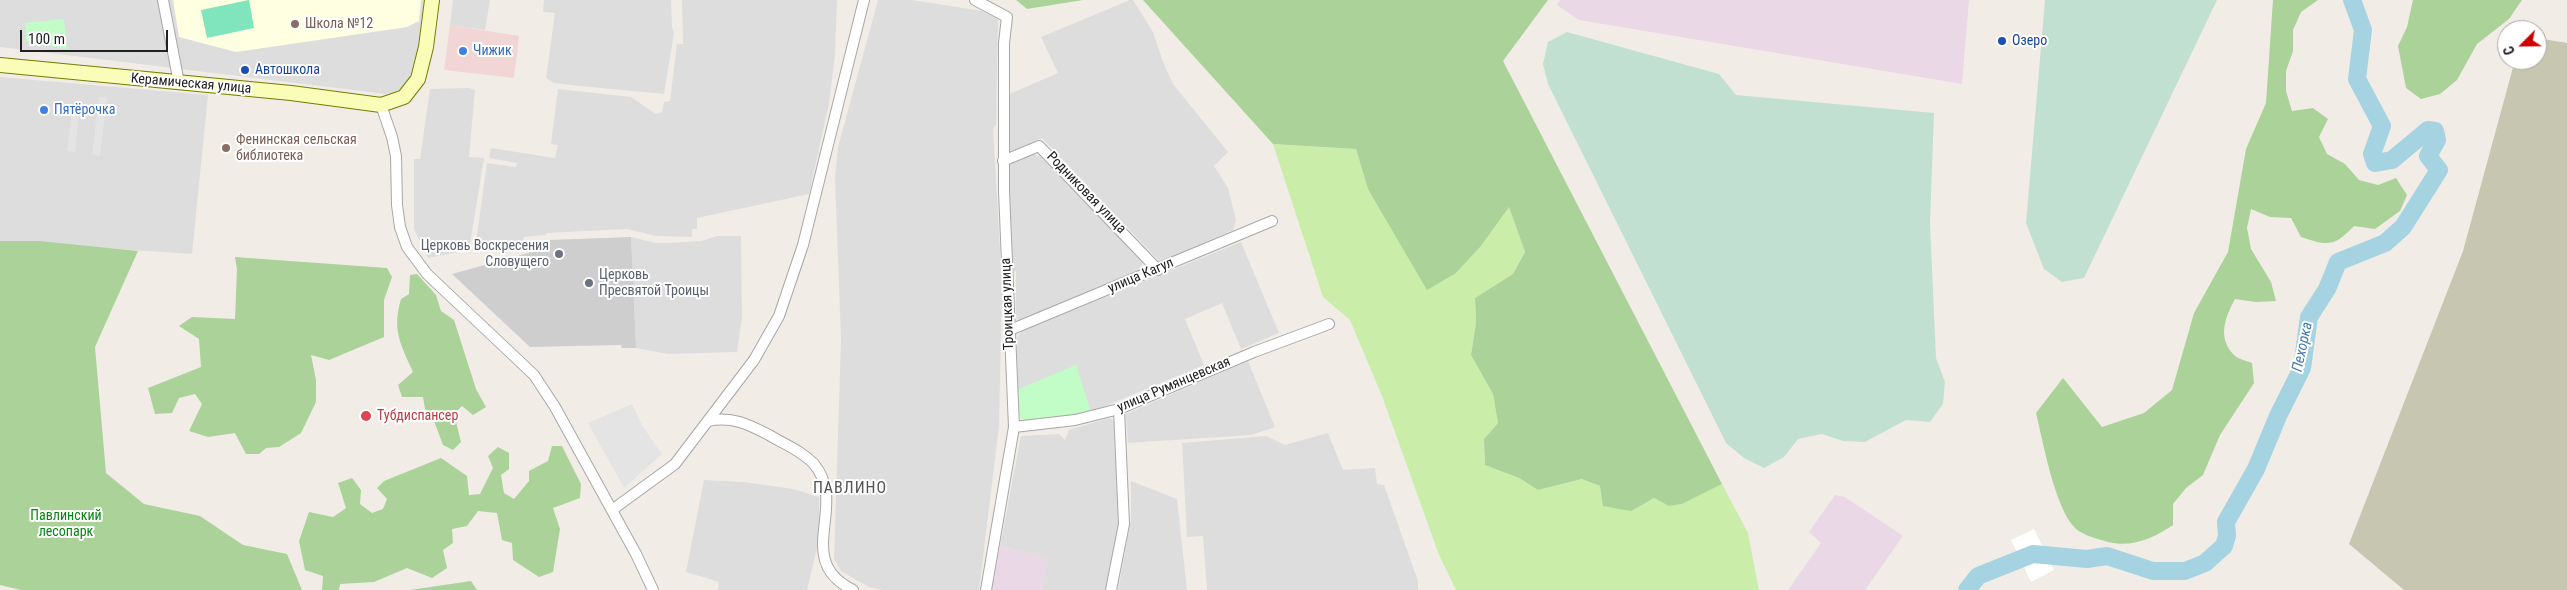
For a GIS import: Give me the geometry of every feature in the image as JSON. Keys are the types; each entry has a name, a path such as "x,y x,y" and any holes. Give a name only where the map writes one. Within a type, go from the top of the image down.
{"main road":[{"path":"381,105 404,97 418,79 426,47 432,0"},
{"name":"Керамическая улица","path":"0,65 291,93 381,105"}],"street":[{"path":"163,0 179,83"},
{"path":"612,510 675,464 695,441 766,340 787,294 811,215 864,0"},
{"name":"Троицкая улица","path":"975,0 1007,17 1004,43 1004,161 1014,426 986,590"},
{"path":"381,105 396,156 397,204 400,226 407,247 427,274 534,375 555,407 612,510 653,590"},
{"name":"Родниковая улица","path":"1004,161 1040,146 1158,270"},
{"name":"улица Кагул","path":"1010,330 1272,221"},
{"name":"улица Румянцевская","path":"1014,426 1075,420 1119,409 1227,363 1329,324"},
{"path":"1111,590 1124,524 1119,409"},
{"path":"708,421 724,417 752,426 795,449 815,466 823,480 827,495 824,562 831,575 853,590"}],"shaded area":[{"path":"0,0 424,0 418,47 411,74 407,83 399,90 386,94 0,47"},
{"name":"Школа №12","path":"173,0 421,0 419,21 407,27 236,52 179,37"},
{"path":"453,0 490,0 485,30 450,25"},
{"path":"544,0 671,0 674,33 664,94 554,83 546,78 555,13 543,12"},
{"path":"682,0 837,0 835,55 829,103 809,194 697,218 697,229 692,229 692,237 656,236 627,229 547,233 545,235 524,237 523,241 475,249 487,163 516,167 517,163 489,158 491,148 555,158 558,145 551,144 558,89 631,97 656,114 662,112 664,102 670,101 677,44 683,44"},
{"path":"878,0 912,0 982,11 998,19 996,124 993,129 1002,285 999,426 979,590 882,590 869,587 841,571 834,559 841,339 835,178 838,147"},
{"path":"1133,0 1153,32 1173,84 1228,152 1214,166 1228,188 1236,220 1233,230 1160,262 1042,138 1009,152 1007,95 1058,73 1041,37"},
{"path":"1560,0 1969,0 1962,84 1579,20 1557,5"},
{"path":"2045,0 2217,0 2084,278 2062,282 2044,269 2026,223"},
{"path":"450,25 519,36 514,78 444,70"},
{"path":"1567,32 1719,74 1736,95 1934,113 1930,223 1936,358 1945,382 1943,404 1930,422 1906,420 1865,442 1843,441 1822,434 1798,439 1784,457 1764,468 1744,458 1726,443 1548,84 1543,64 1548,42"},
{"path":"2547,40 2567,43 2567,590 2404,590 2349,544 2463,251 2512,70 2547,70"},
{"path":"0,77 208,95 192,254 0,241"},
{"path":"469,88 475,90 469,157 484,158 469,250 428,258 414,229 414,159 420,159 430,89"},
{"path":"99,97 107,97 100,156 92,155"},
{"path":"72,111 79,112 75,152 67,151"},
{"path":"1034,154 1041,157 1143,261 1141,269 1020,321 1016,318 1016,271 1012,271 1008,169 1010,164"},
{"path":"717,236 741,236 742,317 737,352 668,354 636,348 631,237 655,243 669,243 701,241"},
{"path":"631,237 636,348 622,348 621,345 530,347 452,274 550,247 550,240"},
{"path":"1241,242 1279,333 1241,349 1222,303 1185,319 1204,365 1091,412 1016,390 1017,338 1022,331"},
{"path":"1248,361 1275,427 1251,435 1128,443 1126,414"},
{"path":"632,404 643,427 662,454 624,488 588,423"},
{"path":"1109,418 1115,422 1119,511 1117,518 1120,519 1105,590 1042,590 1047,559 1000,546 1021,436 1059,434 1065,440 1069,430"},
{"path":"1328,433 1343,470 1375,468 1377,484 1384,485 1418,581 1418,590 1207,590 1203,536 1187,537 1182,443 1266,436 1285,445"},
{"path":"704,480 744,482 793,489 819,497 819,540 807,590 718,590 719,582 686,572"},
{"path":"1131,481 1177,499 1187,590 1118,590 1131,519"},
{"path":"1835,495 1845,497 1903,536 1865,590 1788,590 1821,543 1809,532"},
{"path":"1000,546 1048,559 1042,590 991,590"}],"green space":[{"path":"249,0 254,28 207,38 201,10"},
{"path":"1016,0 1083,0 1027,9"},
{"path":"1143,0 1548,0 1503,61 1722,484 1682,504 1669,506 1654,498 1631,511 1603,506 1600,486 1582,479 1538,490 1519,478 1485,465 1484,439 1498,423 1493,394 1471,355 1476,323 1475,298 1513,274 1525,252 1509,207 1481,246 1456,273 1427,290 1368,189 1356,149 1273,144"},
{"path":"2273,0 2318,0 2301,12 2293,30 2293,51 2286,71 2286,91 2292,111 2313,108 2328,119 2319,137 2327,154 2345,164 2359,180 2378,185 2396,178 2407,195 2400,211 2375,229 2354,226 2341,238 2330,243 2301,237 2291,218 2270,217 2251,209 2247,228 2251,249 2271,282 2276,301 2256,302 2235,299 2228,313 2224,335 2234,355 2252,363 2254,383 2220,435 2203,475 2186,488 2173,504 2173,525 2150,538 2126,544 2108,542 2083,534 2069,520 2062,507 2051,474 2036,413 2063,378 2102,427 2144,413 2172,390 2194,313 2228,252 2246,149 2266,103"},
{"path":"2413,0 2522,0 2509,19 2497,20 2497,28 2477,44 2457,80 2440,94 2421,99 2406,88 2398,46 2407,27"},
{"path":"64,19 67,49 26,41 25,23"},
{"path":"1273,144 1356,149 1368,189 1456,273 1481,246 1509,207 1525,252 1513,274 1475,298 1476,323 1471,355 1493,394 1498,423 1484,439 1485,465 1519,478 1538,490 1583,479 1600,486 1654,498 1669,506 1682,504 1722,484 1748,533 1759,590 1456,590 1439,555 1382,396 1350,320 1323,297"},
{"name":"Павлинский лесопарк","path":"0,241 39,241 138,251 95,347 106,473 144,504 200,516 243,545 287,554 302,590 21,590 0,585"},
{"path":"235,257 387,268 392,277 384,300 384,337 329,360 311,355 316,380 316,402 301,433 279,447 266,448 259,454 246,454 235,433 208,437 189,431 202,404 195,394 179,398 172,413 155,414 148,388 201,367 199,339 179,326 192,317 235,319 237,269"},
{"path":"417,274 436,295 441,311 454,320 476,389 486,407 473,415 462,406 454,414 461,442 453,450 443,445 433,418 425,409 423,397 402,397 398,385 413,372 401,344 397,328 398,310 401,299 409,294 410,275"},
{"path":"1076,365 1091,412 1074,417 1027,422 1020,416 1017,409 1016,390"},
{"path":"552,446 562,446 581,484 580,498 553,508 560,529 553,572 539,577 513,560 512,543 502,540 497,513 478,511 467,526 452,529 453,543 443,550 447,568 432,578 407,568 374,582 340,584 339,590 322,590 323,576 305,570 299,541 309,512 333,517 346,508 338,483 352,478 361,490 360,504 372,513 383,509 387,499 377,488 384,481 441,458 467,476 469,495 480,494 493,468 488,456 498,447 509,453 509,469 501,475 504,493 514,499 529,481 529,471 548,461"},
{"path":"471,581 477,590 410,590"}],"pier":[{"path":"2034,529 2054,570 2031,582 2011,540"}],"waterway":[{"name":"Пехорка","path":"1967,590 1978,576 2033,554 2087,559 2107,556 2153,571 2185,571 2205,563 2224,546 2227,536 2226,522 2256,469 2278,416 2302,368 2309,317 2327,289 2338,262 2385,243 2403,227 2439,170 2428,156 2437,140 2435,131 2428,130 2392,160 2375,163 2372,154 2382,126 2357,79 2363,30 2352,0"}],"place":[{"name":"Школа №12","path":"295,24"},
{"name":"Озеро","path":"2002,41"},
{"name":"Чижик","path":"463,51"},
{"name":"Автошкола","path":"245,70"},
{"name":"Пятёрочка","path":"44,110"},
{"name":"Фенинская сельская библиотека","path":"226,148"},
{"name":"Церковь Воскресения Словущего","path":"559,254"},
{"name":"Церковь Пресвятой Троицы","path":"589,283"},
{"name":"Тубдиспансер","path":"366,416"}],"district":[{"name":"ПАВЛИНО","path":"850,489"}]}
